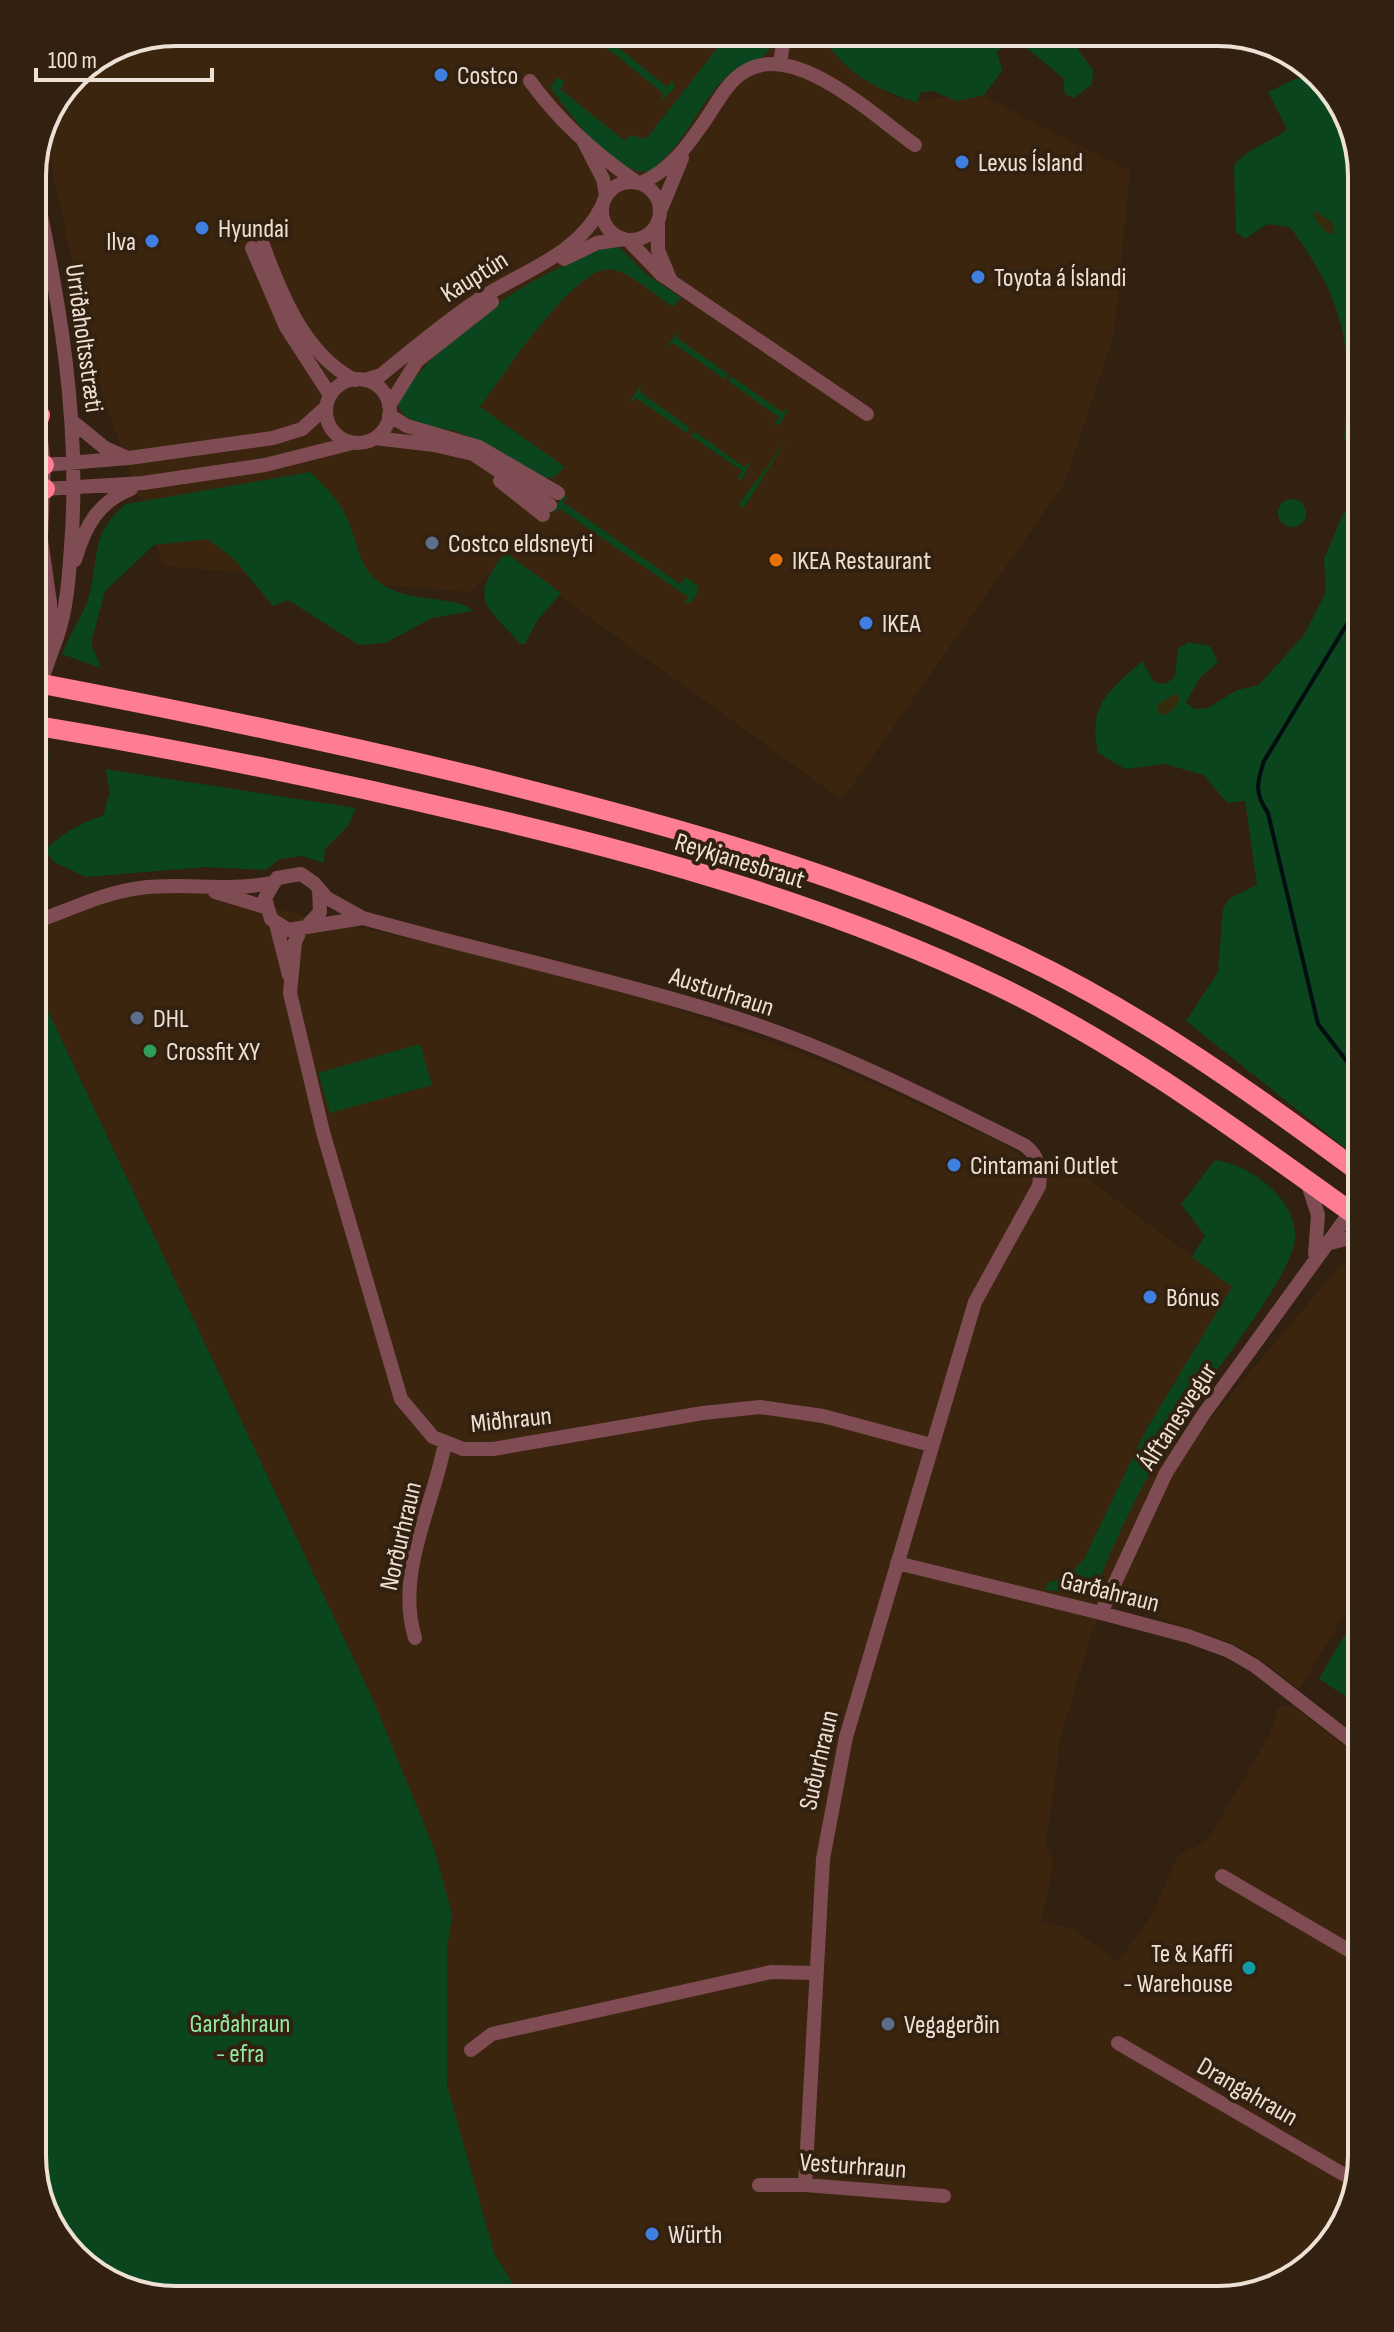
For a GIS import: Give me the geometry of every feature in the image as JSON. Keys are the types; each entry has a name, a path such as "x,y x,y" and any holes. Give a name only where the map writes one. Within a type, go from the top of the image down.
{"highway":[{"path":"46,677 113,690 136,701"},
{"name":"Reykjanesbraut","path":"46,685 357,746 705,836 855,886 1022,957 1126,1012 1196,1056 1348,1164"},
{"name":"Reykjanesbraut","path":"46,727 257,765 529,827 645,857 826,915 997,986 1072,1024 1142,1065 1307,1180 1348,1203"}],"street":[{"path":"783,46 780,63 798,67 832,86 915,145"},
{"name":"Kauptún","path":"46,465 129,458 273,438 302,429 345,382 381,375 478,300 567,249 589,228 618,184 638,182 661,172 687,146 742,73 764,64 780,63"},
{"path":"530,81 549,107 582,138 658,198 658,250 671,279"},
{"path":"582,138 603,179 604,223 654,268 804,374 867,414"},
{"name":"Kauptún","path":"375,438 417,361 483,308 597,243 648,235 659,217 687,146"},
{"name":"Urriðaholtsstræti","path":"46,240 73,422 74,463"},
{"path":"46,489 143,483 265,465 375,438 434,445 473,454 550,505 479,447 407,426 389,410 381,389 331,364 306,335 257,247 286,327 328,401 326,417 335,434 352,443"},
{"path":"73,422 105,448 129,458"},
{"path":"68,583 74,463"},
{"path":"46,663 57,637 68,583 83,538 99,509 118,494 143,483"},
{"path":"46,575 50,603 50,651"},
{"name":"Austurhraun","path":"46,918 123,891 151,887 203,888 271,883 293,873 308,877 341,907 363,918 528,959 752,1024 865,1068 1034,1152 1040,1168 1039,1186 975,1302 931,1445"},
{"path":"271,883 265,907 276,924"},
{"name":"Austurhraun","path":"203,888 265,907"},
{"path":"304,928 320,912 319,889"},
{"name":"Austurhraun","path":"276,924 288,930 363,918"},
{"name":"Miðhraun","path":"276,924 323,1132 389,1367 410,1415 433,1437 463,1449 493,1449 760,1407 823,1416 931,1445"},
{"name":"Miðhraun","path":"290,979 295,942 304,928"},
{"path":"1307,1180 1318,1215 1315,1258"},
{"name":"Álftanesvegur","path":"1101,1613 1166,1473 1315,1258 1348,1220"},
{"path":"1326,1244 1348,1238"},
{"name":"Norðurhraun","path":"415,1638 408,1610 409,1580 445,1443"},
{"path":"897,1563 931,1445"},
{"name":"Garðahraun","path":"897,1563 1101,1613 1229,1651 1255,1666 1348,1738"},
{"name":"Suðurhraun","path":"805,2185 823,1859 833,1792 897,1563"},
{"path":"1222,1876 1348,1950"},
{"path":"471,2050 492,2034 771,1972 816,1973"},
{"name":"Drangahraun","path":"1118,2043 1346,2176"},
{"name":"Vesturhraun","path":"759,2185 805,2185 944,2196"}],"shaded area":[{"path":"176,46 830,46 891,96 918,102 973,91 1130,171 1114,334 1064,484 842,800 506,557 470,592 164,566 102,394 48,154 56,126 84,84 126,56 151,49"},
{"path":"172,886 447,947 653,1000 838,1067 1000,1142 1034,1164 1048,1157 1079,1172 1233,1287 1131,1461 1199,1432 1342,1264 1348,1268 1348,1608 1299,1690 1261,1659 1233,1644 1115,1602 1093,1627 1060,1741 1046,1845 1054,1863 1041,1922 1074,1929 1118,1962 1153,1913 1177,1856 1207,1841 1269,1736 1278,1707 1293,1706 1348,1748 1348,2156 1345,2181 1335,2213 1304,2254 1260,2279 1218,2286 514,2286 494,2253 448,2089 434,1948 375,1704 46,1007 46,917"}],"green space":[{"path":"604,46 616,46 667,87 673,81 675,87 660,102 663,93"},
{"path":"719,46 770,46 762,57 724,79 673,149 650,171 637,171 608,155 550,87 558,77 565,82 560,89 625,141 630,135 646,139"},
{"path":"830,46 1005,46 997,51 1002,71 984,95 957,101 933,91 921,92 917,102 889,92 862,78"},
{"path":"1024,46 1075,46 1093,70 1092,84 1074,98 1065,94 1063,78"},
{"path":"1297,78 1305,79 1326,104 1335,119 1345,151 1348,176 1348,443 1344,439 1345,351 1334,303 1324,280 1290,227 1267,224 1245,239 1236,232 1234,165 1287,129 1268,92"},
{"path":"616,244 646,274 681,298 673,307 618,271 610,269 595,273 578,285 539,326 480,407 565,467 558,474 547,478 537,476 461,433 415,421 401,410 397,402 418,374 466,326 523,287"},
{"path":"679,330 677,338 728,374 724,379 673,343 666,348"},
{"path":"731,376 782,412 789,408 779,425 774,424 779,417 728,381"},
{"path":"641,384 640,392 690,428 687,433 636,398 629,403"},
{"path":"694,431 744,467 751,462 742,479 737,479 742,471 691,436"},
{"path":"788,438 745,506 740,507 740,503"},
{"path":"310,472 343,510 362,560 379,582 404,594 456,603 473,611 432,618 385,643 359,645 288,600 273,606 234,559 208,539 154,545 105,591 91,643 101,668 62,654 87,602 100,538 114,515 126,504"},
{"path":"562,496 567,496 563,502 680,584 686,577 697,585 698,592 690,603 684,603 688,597 560,509 553,513"},
{"path":"1292,499 1302,503 1306,513 1302,523 1292,527 1282,523 1278,513 1282,503"},
{"path":"1348,508 1348,1150 1186,1021 1218,972 1223,908 1230,898 1257,885 1245,801 1227,803 1204,775 1165,764 1125,769 1098,753 1096,736 1099,711 1110,691 1142,661 1154,682 1166,684 1175,676 1178,649 1188,642 1210,646 1218,662 1200,678 1186,702 1194,709 1208,708 1237,690 1259,685 1304,635 1326,592 1324,559"},
{"path":"505,552 561,593 537,621 525,644 520,644 485,601 487,581"},
{"path":"105,769 356,808 348,826 325,849 324,863 302,856 280,859 265,870 206,867 86,877 54,862 46,849 72,829 103,816 110,792"},
{"name":"Garðahraun - efra","path":"46,1007 375,1704 434,1849 452,1914 447,1951 447,2085 494,2253 514,2286 168,2286 119,2273 90,2254 68,2228 53,2198 46,2156"},
{"path":"420,1044 432,1085 330,1113 318,1073"},
{"path":"1215,1160 1256,1176 1280,1198 1294,1225 1295,1239 1290,1256 1265,1301 1161,1453 1129,1513 1101,1576 1082,1589 1046,1590 1047,1583 1069,1575 1084,1559 1146,1430 1232,1287 1192,1257 1205,1236 1181,1204"},
{"path":"1348,1629 1348,1698 1319,1679"}],"sand":[{"path":"1314,211 1332,222 1335,233 1327,234 1313,216"},
{"path":"1174,694 1179,697 1178,704 1167,715 1158,713 1157,705"}],"waterway":[{"path":"1348,622 1264,761 1258,787 1260,799 1268,813 1318,1024 1348,1063"}],"place":[{"name":"Costco","path":"441,75"},
{"name":"Lexus Ísland","path":"962,162"},
{"name":"Hyundai","path":"202,228"},
{"name":"Ilva","path":"152,241"},
{"name":"Toyota á Íslandi","path":"978,277"},
{"name":"Costco eldsneyti","path":"432,543"},
{"name":"IKEA Restaurant","path":"776,560"},
{"name":"IKEA","path":"866,623"},
{"name":"DHL","path":"137,1018"},
{"name":"Crossfit XY","path":"150,1051"},
{"name":"Cintamani Outlet","path":"954,1165"},
{"name":"Bónus","path":"1150,1297"},
{"name":"Te & Kaffi - Warehouse","path":"1249,1968"},
{"name":"Vegagerðin","path":"888,2024"},
{"name":"Würth","path":"652,2234"}]}
